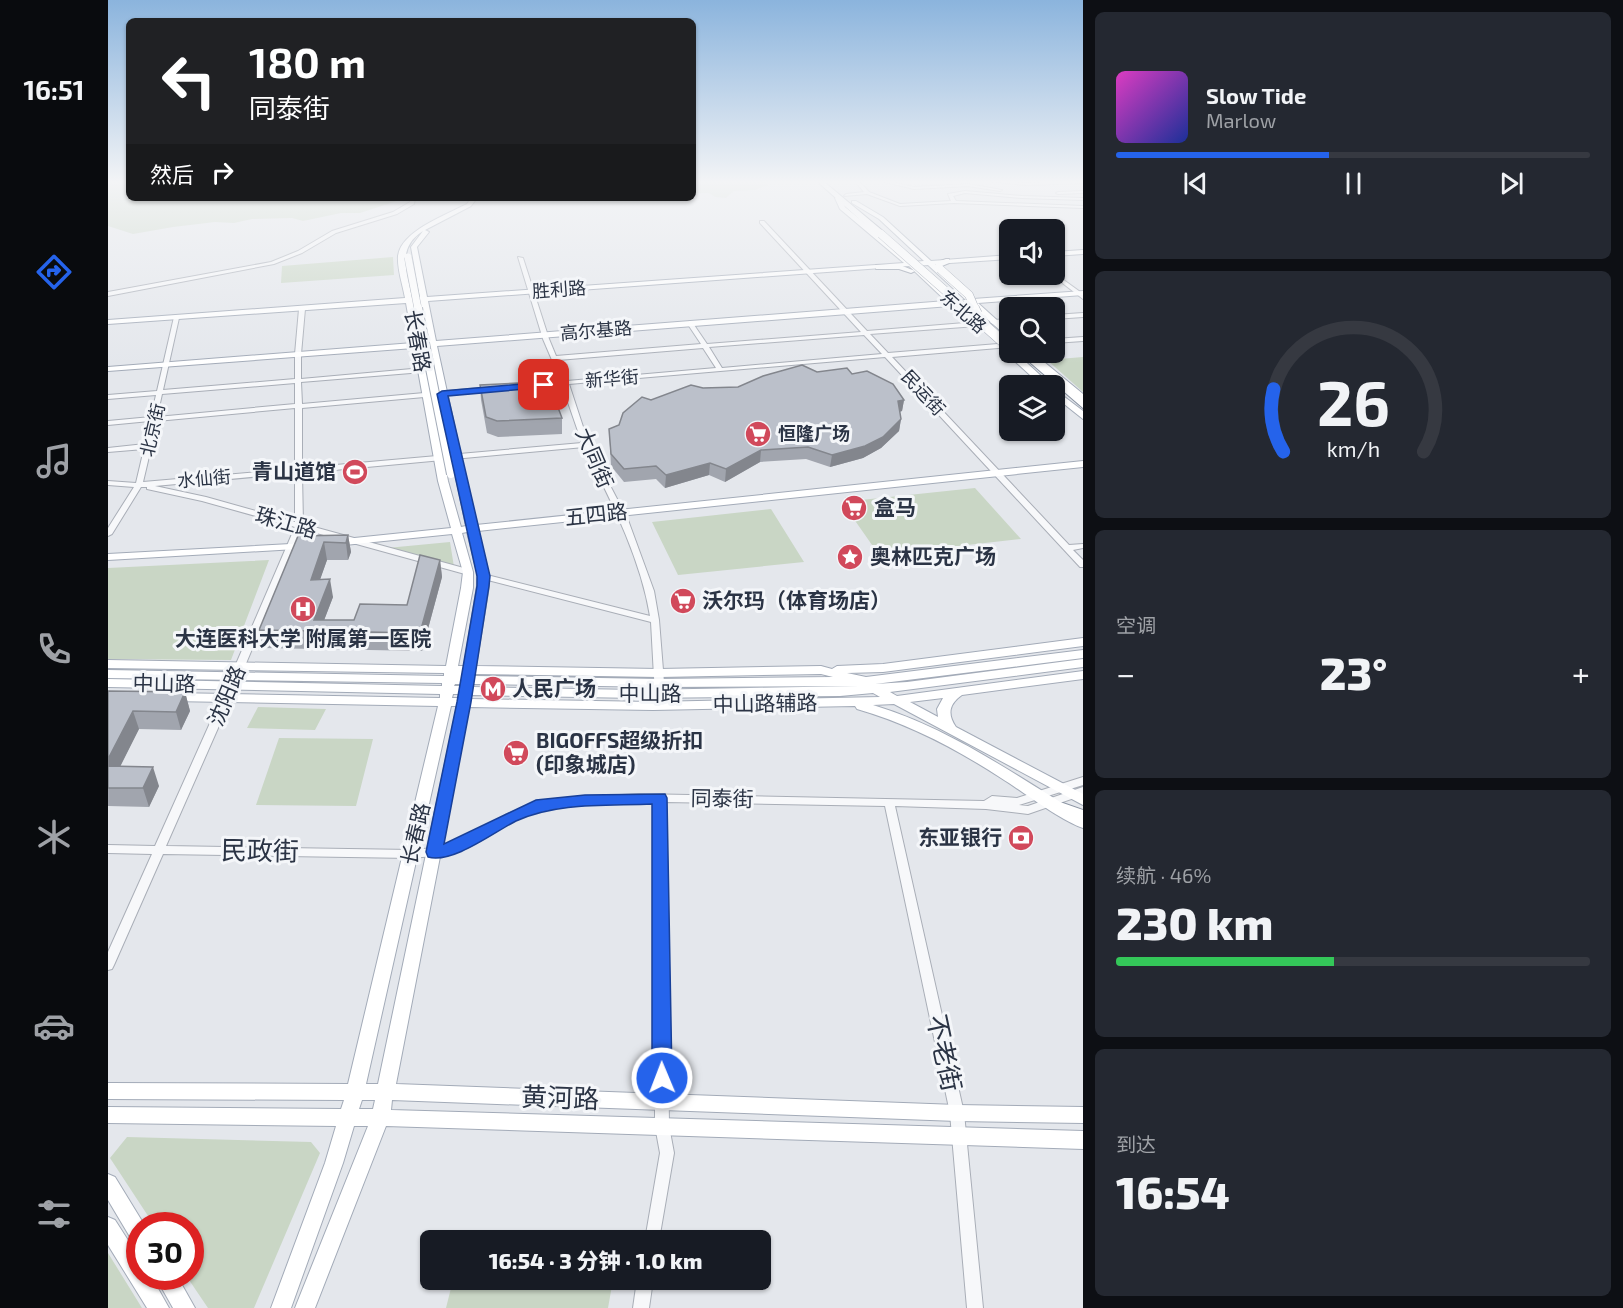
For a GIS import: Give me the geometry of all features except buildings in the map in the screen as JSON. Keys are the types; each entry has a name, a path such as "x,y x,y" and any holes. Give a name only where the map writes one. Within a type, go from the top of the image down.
{"highway":[{"name":"东北路","path":"893,242 999,339"},
{"path":"946,261 938,265 940,270 969,295 975,318"},
{"path":"879,267 910,265 939,296 975,318"},
{"name":"东北路","path":"1026,363 1039,375"},
{"path":"1035,363 1083,405"},
{"name":"东北路","path":"1065,398 1083,414"},
{"path":"1050,802 1083,816"}],"main road":[{"name":"长春路","path":"281,1308 348,1118 355,1092 411,854 467,588 468,572 439,458 401,258 403,247 408,242"},
{"name":"长春路","path":"412,242 408,257 451,474"},
{"name":"长春路","path":"305,1308 380,1118 466,686 483,576 423,298 414,247 418,242"},
{"name":"东北路","path":"883,242 952,303 975,318"},
{"name":"东北路","path":"906,242 999,327"},
{"path":"1065,251 1083,250"},
{"name":"胜利路","path":"925,261 999,256"},
{"name":"胜利路","path":"108,320 806,270 910,265 925,261 999,256"},
{"name":"胜利路","path":"806,270 879,267"},
{"name":"高尔基路","path":"108,369 1081,294"},
{"name":"胜利路","path":"108,320 176,318 409,299"},
{"name":"东北路","path":"1024,363 1037,375"},
{"path":"1041,363 1083,398"},
{"name":"五四路","path":"108,557 290,549 1083,464"},
{"path":"451,474 464,495"},
{"path":"448,496 451,474"},
{"name":"中山路辅路","path":"660,684 821,670 883,668 1083,642"},
{"name":"中山路","path":"108,674 236,676 447,686 860,681 1083,654"},
{"name":"中山路","path":"660,684 876,689 1083,663"},
{"path":"108,664 236,676 447,686"},
{"path":"466,686 491,670 660,684"},
{"path":"821,670 860,681 1074,793"},
{"name":"中山路辅路","path":"447,686 466,686 487,703 653,706 836,703 896,700 1083,675"},
{"name":"中山路","path":"108,683 236,676"},
{"path":"896,700 946,681"},
{"path":"108,696 227,698 447,686"},
{"path":"952,730 945,722 943,708 950,696 960,692"},
{"path":"836,703 861,706 908,719 1083,823"},
{"name":"黄河路","path":"108,1091 386,1092 957,1113 1083,1114"},
{"name":"黄河路","path":"108,1115 380,1118 1083,1140"},
{"path":"108,1183 126,1212"},
{"path":"108,1227 159,1308"},
{"path":"173,1290 184,1308"}],"street":[{"path":"108,294 280,261 317,242"},
{"name":"民运街","path":"780,242 1083,565"},
{"name":"大同街","path":"520,258 529,291 565,383 586,445 619,512 650,591 656,620 660,684"},
{"path":"1065,282 1081,294"},
{"name":"沈阳路","path":"108,965 227,698 299,526 298,354 302,309"},
{"path":"1065,316 1083,315"},
{"name":"北京街","path":"108,534 139,485 162,392 176,318"},
{"path":"555,358 865,333 975,318"},
{"path":"993,322 999,322"},
{"path":"690,323 720,369"},
{"path":"1065,340 1083,339"},
{"name":"新华街","path":"531,386 886,354 999,348"},
{"path":"108,397 423,370"},
{"path":"108,423 498,389"},
{"name":"水仙街","path":"108,483 139,485 586,445"},
{"path":"108,450 149,446"},
{"name":"珠江路","path":"139,485 182,494 350,542 468,572"},
{"path":"1067,548 1083,546"},
{"path":"483,576 656,620"},
{"name":"同泰街","path":"411,854 434,852 458,846 536,806 585,801 660,798 889,802 1028,810 1074,793 1083,781"},
{"path":"654,1230 667,1153 662,1126 660,798"},
{"name":"不老街","path":"889,802 957,1113 975,1308"},
{"name":"民政街","path":"108,849 411,854"},
{"path":"641,1308 644,1290"}],"green space":[{"path":"393,257 394,275 281,283 282,266"},
{"path":"1083,357 1083,392 1050,363 1065,363 1065,358"},
{"path":"975,488 1021,539 879,555 842,502"},
{"path":"771,509 804,562 678,575 652,522"},
{"path":"450,542 454,567 387,548"},
{"path":"269,560 231,660 108,659 108,568"},
{"path":"258,707 326,709 315,730 247,728"},
{"path":"279,738 373,739 356,806 256,805"},
{"path":"127,1137 311,1142 320,1153 254,1308 208,1308 196,1290 204,1290 204,1212 145,1212 110,1158"},
{"path":"108,1253 126,1282 126,1290 131,1290 142,1308 108,1308"},
{"path":"450,1290 611,1290 608,1308 446,1308"}],"place":[{"name":"恒隆广场","path":"758,434"},
{"name":"青山道馆","path":"355,472"},
{"name":"盒马","path":"854,508"},
{"name":"奥林匹克广场","path":"850,557"},
{"name":"沃尔玛（体育场店）","path":"683,601"},
{"name":"大连医科大学 附属第一医院","path":"303,609"},
{"name":"人民广场","path":"493,689"},
{"name":"BIGOFFS超级折扣 (印象城店)","path":"516,753"},
{"name":"东亚银行","path":"1021,838"}],"route":[{"path":"544,385 442,394 483,576 483,586 464,702 434,852 458,846 536,806 585,801 660,798 662,1078"}]}
